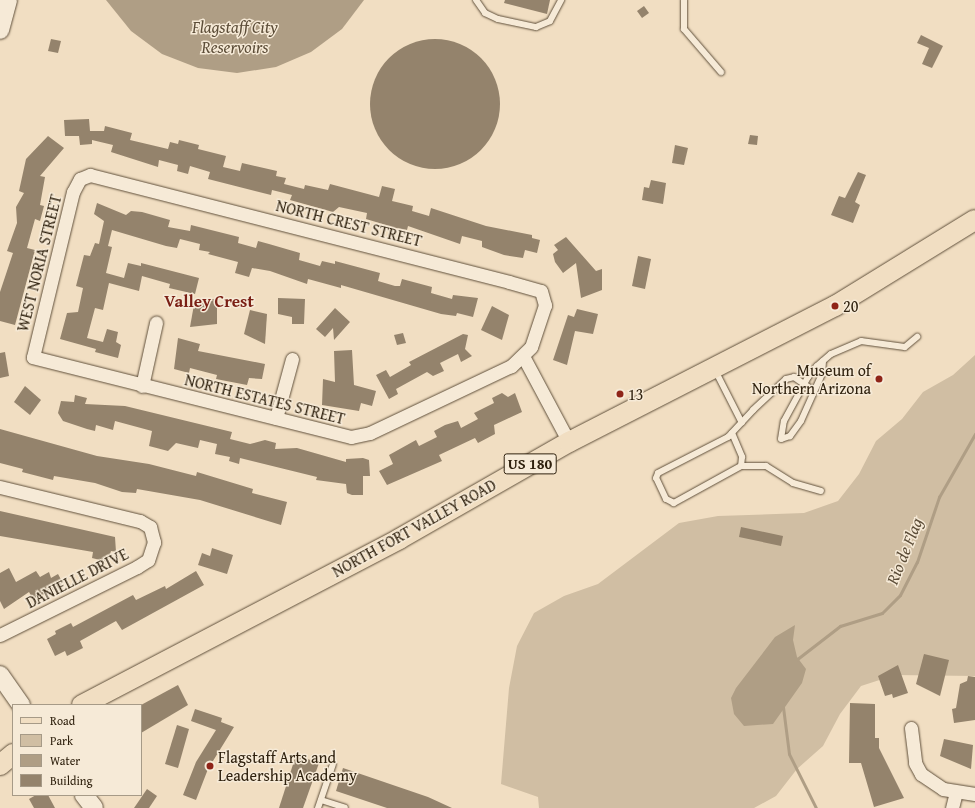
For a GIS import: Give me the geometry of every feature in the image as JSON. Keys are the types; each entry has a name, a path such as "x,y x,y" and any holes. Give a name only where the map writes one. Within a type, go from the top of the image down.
{"main road":[{"name":"NORTH FORT VALLEY ROAD","path":"84,704 399,539 569,442 840,304 975,220"},
{"path":"0,765 12,755"}],"street":[{"path":"0,30 8,0"},
{"name":"NORTH CREST STREET","path":"80,179 90,175 111,180 541,291 545,305 531,347 523,356"},
{"name":"WEST NORIA STREET","path":"33,357 73,192 80,179"},
{"path":"142,386 156,323"},
{"path":"523,356 569,442"},
{"name":"NORTH ESTATES STREET","path":"33,357 142,386 351,437 370,433 511,366 523,356"},
{"path":"276,418 292,359"},
{"name":"DANIELLE DRIVE","path":"0,487 140,521 150,527 154,542 148,560 137,567 0,635"},
{"path":"0,674 20,704"},
{"path":"912,728 915,763 921,774 942,790 975,794"},
{"path":"952,808 956,792"},
{"path":"85,796 94,808"}],"lane":[{"path":"476,0 485,13 498,19 536,27 550,21 561,0"},
{"path":"684,0 684,29 721,72"},
{"path":"823,361 814,392 796,431 781,439 784,421 804,384 823,361 848,344 877,341 905,347 916,337"},
{"path":"714,367 742,423"},
{"path":"814,392 794,377 786,379 732,433 656,478 666,500 674,503 741,466 766,466 793,483 821,491"},
{"path":"732,433 742,457 741,466"},
{"path":"318,808 333,764"},
{"path":"321,800 345,808"}],"green space":[{"path":"975,355 975,676 895,675 861,686 840,714 823,746 797,769 776,796 754,808 539,808 538,797 501,784 509,688 517,646 534,613 564,596 598,584 679,523 718,516 804,513 838,501 859,474 876,441 902,419 923,392 953,375"}],"water":[{"name":"Flagstaff City Reservoirs","path":"106,0 364,0 342,29 311,52 276,67 237,73 198,68 162,54 131,31"},
{"path":"795,625 793,640 797,657 806,669 802,683 773,724 744,726 734,714 731,698 736,688 775,637"}],"building":[{"path":"505,0 550,0 547,14 504,3"},
{"path":"644,6 649,13 642,18 637,11"},
{"path":"921,35 943,46 932,68 922,64 929,48 917,43"},
{"path":"51,39 61,41 58,53 48,51"},
{"path":"435,39 460,44 481,58 495,79 500,104 495,129 481,150 460,164 435,169 410,164 389,150 375,129 370,104 375,79 389,58 410,44"},
{"path":"89,119 90,131 104,131 105,126 132,133 130,140 168,149 170,142 178,144 179,140 199,145 198,149 226,156 223,167 240,171 242,163 277,171 276,176 286,178 284,184 304,189 305,185 328,190 330,184 379,197 382,186 395,189 392,201 413,206 412,211 429,216 431,208 486,226 532,235 532,238 540,240 537,253 525,250 523,258 504,255 482,247 482,241 462,236 460,244 408,226 407,230 396,228 366,219 367,213 339,207 333,212 290,200 292,195 272,190 271,195 208,179 210,172 190,166 188,174 177,171 178,165 159,160 158,167 111,152 113,145 92,140 92,144 80,145 79,136 65,136 64,120"},
{"path":"750,135 758,136 757,145 748,144"},
{"path":"48,136 64,148 40,176 45,177 40,205 44,206 40,221 35,219 27,248 35,250 15,325 0,321 0,292 13,253 7,251 17,223 16,207 24,193 19,191 26,159"},
{"path":"675,145 688,148 684,165 672,163"},
{"path":"858,172 866,175 855,202 860,205 853,223 831,215 839,196 845,198"},
{"path":"651,180 666,183 663,204 642,200 644,187 649,188"},
{"path":"97,203 126,215 131,211 142,212 170,220 168,227 190,231 191,225 239,237 238,243 256,248 258,241 269,244 300,253 299,260 320,266 322,261 335,264 335,261 380,273 378,281 395,286 400,286 402,279 432,287 431,293 452,299 453,295 478,298 473,317 457,313 456,316 441,314 341,285 341,288 308,279 307,284 270,271 252,268 249,277 235,273 238,262 208,254 210,252 199,250 200,244 180,239 177,248 112,230 108,246 112,247 106,273 124,278 128,263 141,266 141,263 199,278 195,294 169,288 170,284 142,276 139,291 109,283 103,310 95,308 87,338 103,342 107,329 118,332 116,342 121,345 118,358 95,352 96,349 60,339 67,313 78,312 83,288 76,286 84,255 90,256 95,243 99,244 104,221 94,214"},
{"path":"566,237 596,271 602,269 602,290 581,298 576,263 563,273 555,262 553,254 558,250 554,245"},
{"path":"638,256 651,259 645,289 632,286"},
{"path":"278,298 305,299 304,324 292,324 292,317 278,314"},
{"path":"195,299 217,299 217,324 190,327"},
{"path":"492,306 509,315 502,340 481,330"},
{"path":"335,308 350,322 334,340 333,328 325,337 316,329"},
{"path":"577,309 598,314 593,334 575,331 567,365 553,360 568,315 574,317"},
{"path":"250,310 267,314 265,344 244,334"},
{"path":"403,333 406,343 397,345 394,335"},
{"path":"463,334 468,335 465,349 472,356 461,362 458,354 440,363 444,371 433,376 427,372 396,389 398,394 389,399 376,375 386,370 390,377 411,365 409,362"},
{"path":"178,338 200,344 198,351 265,364 262,379 249,378 247,385 216,379 217,375 190,368 189,373 174,369"},
{"path":"352,350 354,385 376,391 372,406 361,403 359,411 322,405 323,379 335,382 334,351"},
{"path":"5,352 9,376 0,378 0,353"},
{"path":"25,386 41,400 30,415 14,402"},
{"path":"502,393 508,397 515,393 522,412 494,425 495,434 478,443 475,438 439,455 442,461 387,485 379,471 393,464 389,455 416,440 419,446 437,437 434,431 445,425 458,421 461,428 478,419 474,413 494,403 492,398"},
{"path":"75,395 87,398 85,404 125,406 232,432 230,439 250,444 265,440 276,443 275,449 297,448 346,462 346,459 363,458 369,460 370,476 363,476 363,495 352,495 347,493 346,484 316,480 317,477 240,458 239,464 229,461 230,457 215,454 217,444 200,440 198,448 176,443 168,451 149,446 152,431 115,421 113,430 96,425 95,431 87,429 63,421 58,413 61,401 74,402"},
{"path":"0,429 97,456 149,464 196,476 197,472 253,489 252,493 287,502 281,525 200,500 137,489 136,493 122,492 95,483 54,476 53,480 22,472 23,469 0,463"},
{"path":"0,511 115,537 116,552 111,551 108,562 92,558 93,552 0,536"},
{"path":"741,527 783,536 781,546 739,537"},
{"path":"212,548 233,555 227,574 198,565 202,553 210,556"},
{"path":"9,568 16,582 36,571 40,577 49,572 51,578 58,574 64,585 33,599 29,592 4,609 0,601 0,573"},
{"path":"196,571 204,585 122,630 116,621 80,641 83,648 67,656 65,651 55,656 47,639 56,634 55,631 71,623 73,627 133,595 136,600 165,586 166,589"},
{"path":"924,654 949,660 940,696 916,684"},
{"path":"898,665 908,693 893,698 892,694 885,696 878,676"},
{"path":"968,676 975,677 975,720 954,723 952,709 956,708 960,684 967,681"},
{"path":"178,685 188,705 142,732 142,704"},
{"path":"850,703 875,704 875,738 879,738 879,748 904,798 874,807 861,763 849,763"},
{"path":"195,709 222,718 221,722 234,727 208,769 196,800 183,795 196,762 216,730 191,721"},
{"path":"177,725 189,729 178,768 165,764"},
{"path":"944,739 973,745 971,769 940,756"},
{"path":"296,755 319,763 303,808 279,808"},
{"path":"343,768 428,797 452,808 387,808 336,791"},
{"path":"147,789 157,796 149,808 134,808"},
{"path":"34,796 49,796 55,808 34,808 29,799"}],"waterway":[{"name":"Rio de Flag","path":"796,660 840,626 882,613 900,595 917,562 939,497 975,434"},
{"name":"Rio de Flag","path":"783,707 789,754 816,808"}],"place":[{"name":"20","path":"835,306"},
{"name":"Museum of Northern Arizona","path":"879,379"},
{"name":"13","path":"620,394"},
{"name":"Flagstaff Arts and Leadership Academy","path":"210,766"}],"district":[{"name":"Valley Crest","path":"209,301"}]}
